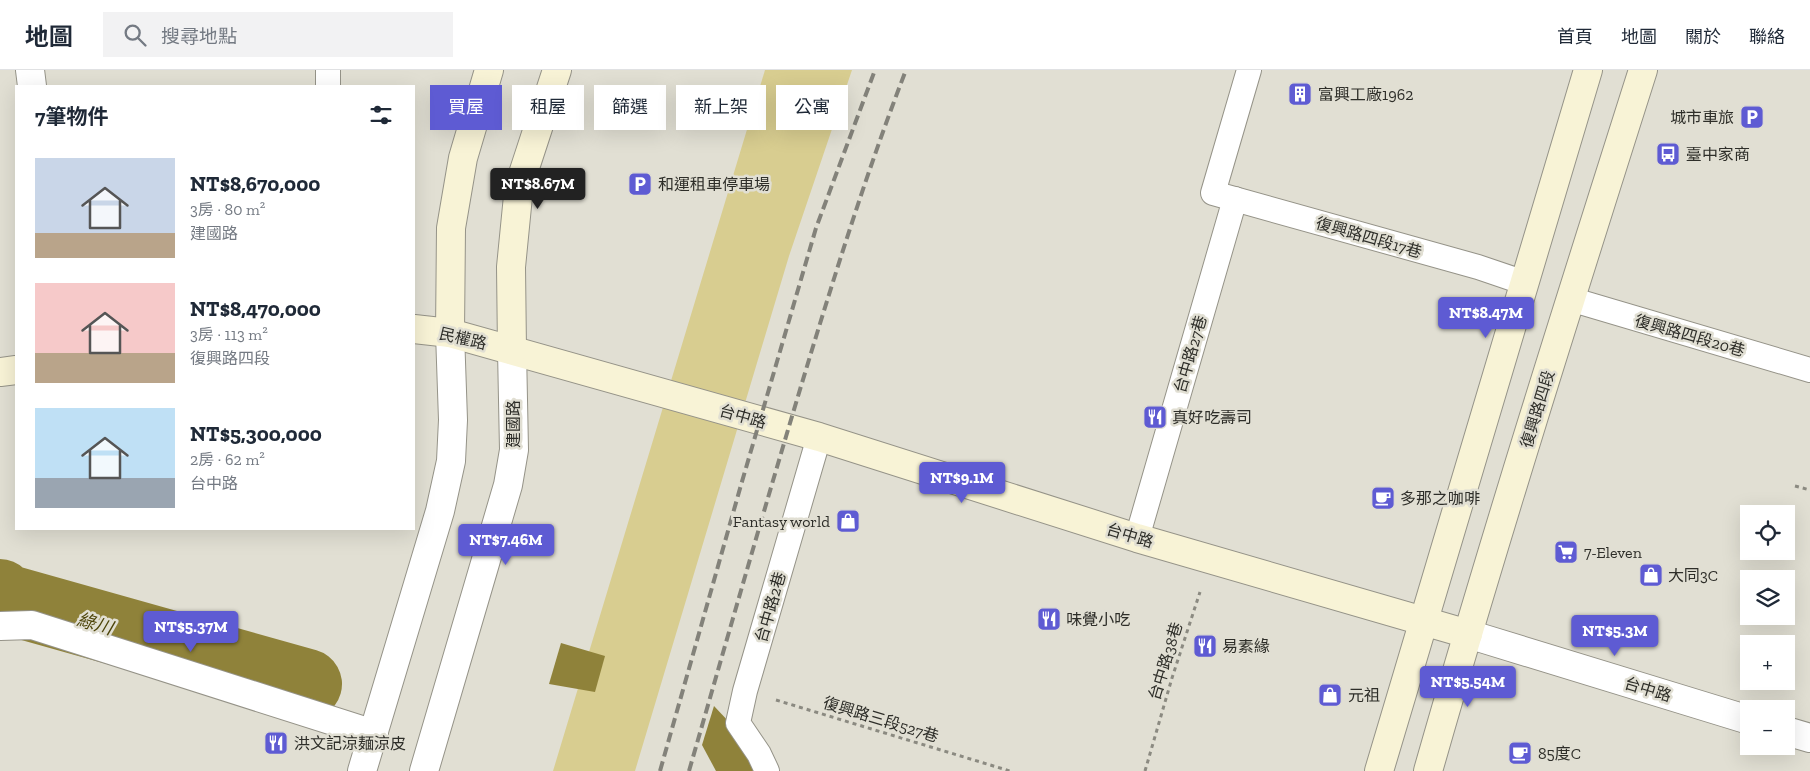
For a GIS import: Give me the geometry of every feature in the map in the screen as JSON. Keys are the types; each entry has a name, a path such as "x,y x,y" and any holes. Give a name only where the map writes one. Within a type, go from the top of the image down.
{"main road":[{"path":"450,333 451,228 463,158 489,70"},
{"name":"建國路","path":"512,350 511,267 520,186 557,70"},
{"path":"1379,771 1422,620 1588,70"},
{"name":"復興路四段","path":"1428,771 1570,300 1643,70"},
{"name":"民權路","path":"415,329 450,333 512,350"},
{"name":"台中路","path":"512,350 819,437 1137,538 1468,634"},
{"path":"0,372 15,370"}],"street":[{"path":"30,70 32,85"},
{"path":"362,771 440,511 451,461 453,420 450,333"},
{"name":"建國路","path":"424,771 508,485 514,450 512,350"},
{"path":"0,626 32,625 374,734"},
{"name":"台中路","path":"1468,634 1740,717"},
{"path":"1795,734 1810,738"}],"lane":[{"path":"328,70 328,85"},
{"name":"復興路四段17巷","path":"1249,70 1213,193 1478,267 1525,283"},
{"name":"台中路27巷","path":"1137,538 1235,199"},
{"name":"復興路四段20巷","path":"1570,300 1810,370"},
{"name":"台中路2巷","path":"768,771 760,754 738,723 745,691 819,437"}],"path":[{"path":"1795,486 1810,490"},
{"name":"台中路38巷","path":"1145,771 1172,678 1211,560"},
{"name":"復興路三段527巷","path":"745,691 1010,771"}],"shaded area":[{"path":"765,70 852,70 847,85 776,85 776,130 832,130 789,256 635,771 553,771 747,130 766,130 766,85 760,85"},
{"path":"561,643 605,656 595,692 549,684"},
{"path":"714,706 730,723 761,771 716,771 702,745"}],"waterway":[{"name":"綠川","path":"0,594 5,599 307,684"}],"railway":[{"path":"660,771 816,228 875,70"},
{"path":"689,771 822,317 868,175 906,70"}],"place":[{"name":"富興工廠1962","path":"1300,94"},
{"name":"城市車旅","path":"1752,117"},
{"name":"臺中家商","path":"1668,154"},
{"name":"和運租車停車場","path":"640,184"},
{"name":"真好吃壽司","path":"1155,417"},
{"name":"多那之咖啡","path":"1383,498"},
{"name":"Fantasy world","path":"848,521"},
{"name":"7-Eleven","path":"1566,552"},
{"name":"大同3C","path":"1651,575"},
{"name":"味覺小吃","path":"1049,619"},
{"name":"易素緣","path":"1205,646"},
{"name":"元祖","path":"1330,695"},
{"name":"洪文記涼麺涼皮","path":"276,743"},
{"name":"85度C","path":"1520,753"}]}
